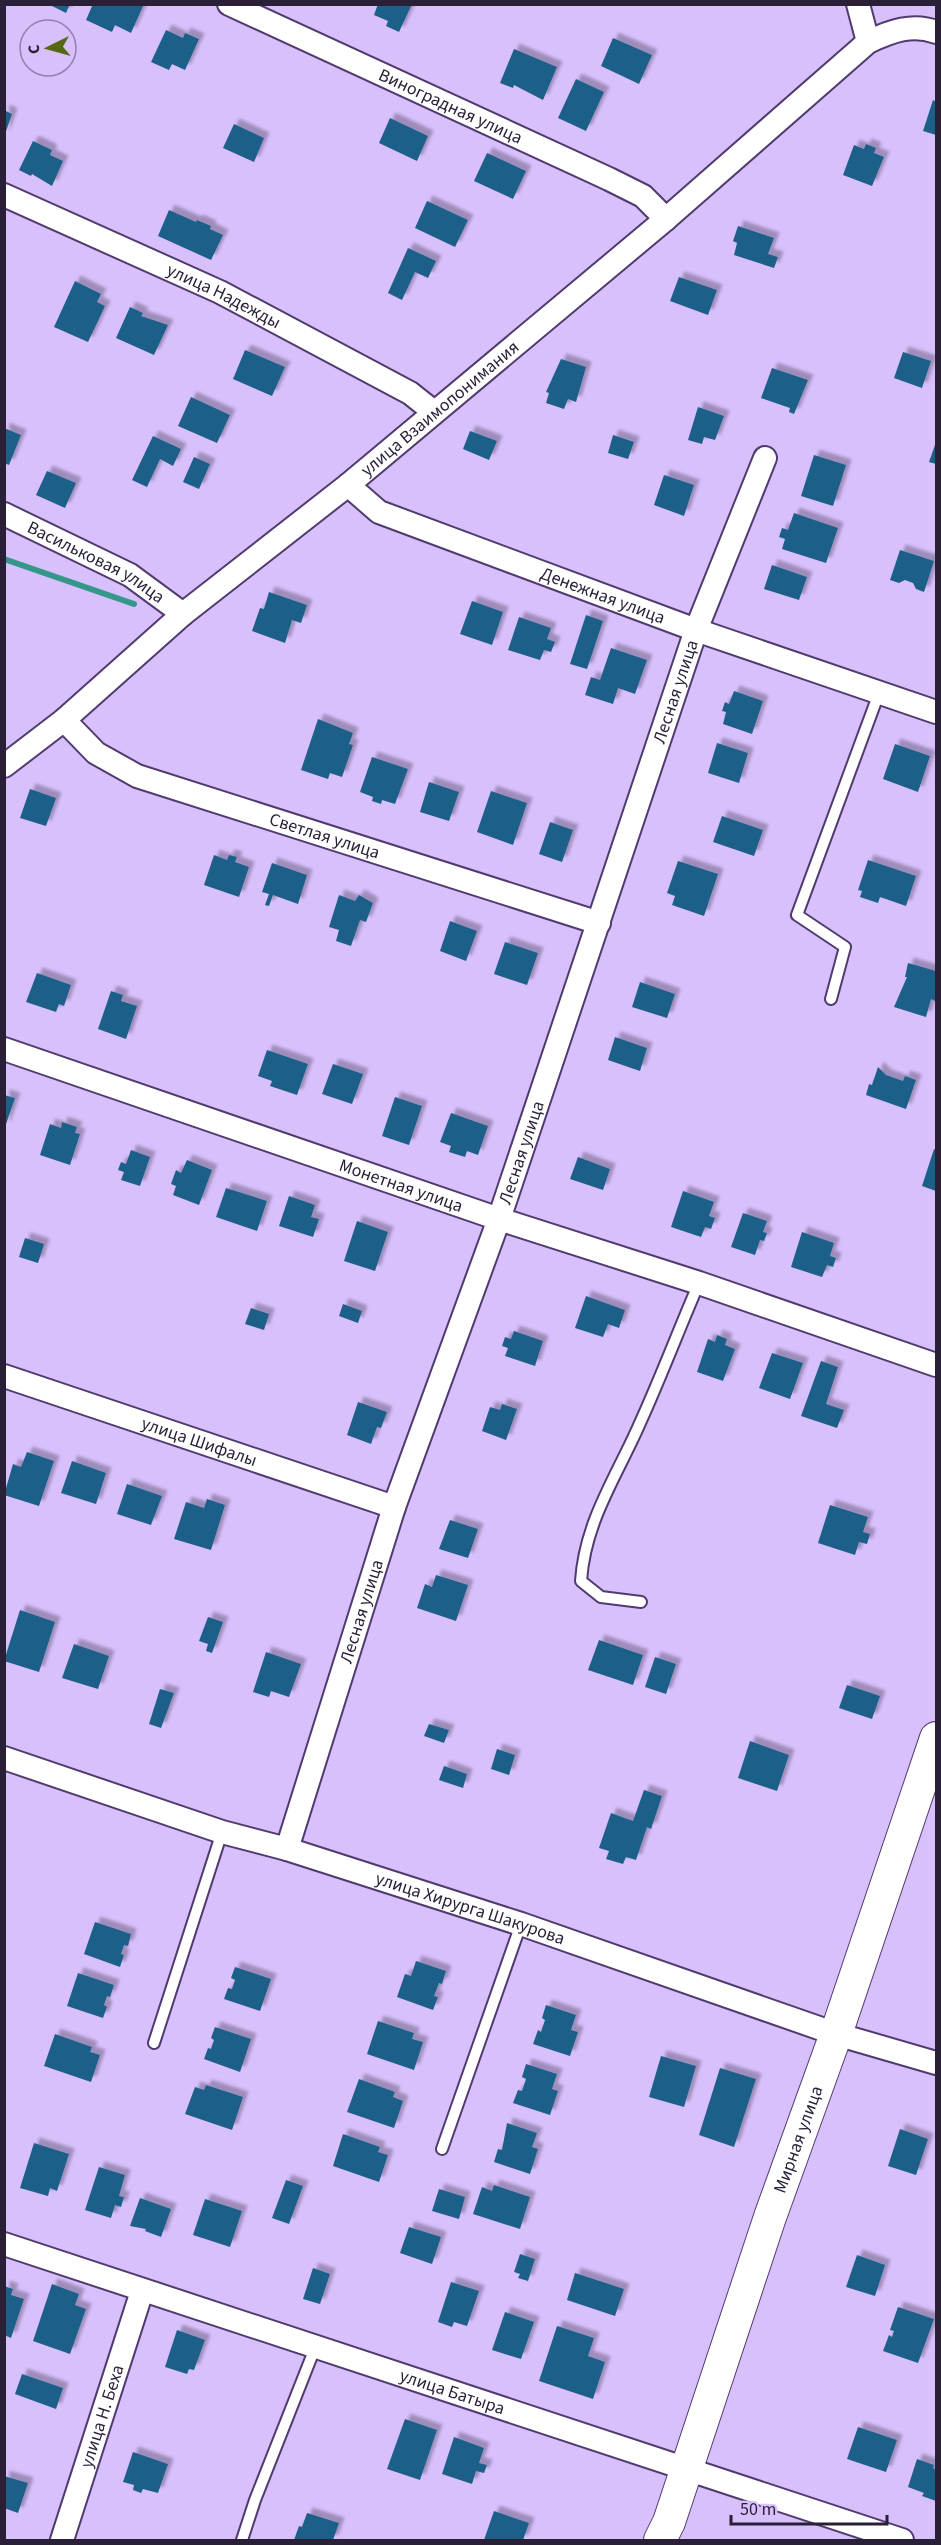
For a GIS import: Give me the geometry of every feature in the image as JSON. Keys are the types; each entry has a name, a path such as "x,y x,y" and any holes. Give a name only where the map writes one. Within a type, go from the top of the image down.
{"street":[{"name":"Виноградная улица","path":"229,4 609,179 643,196 666,219"},
{"path":"858,4 868,42 888,33 922,27 936,32"},
{"name":"улица Взаимопонимания","path":"4,766 64,720 183,614 348,485 666,219 868,42"},
{"name":"улица Надежды","path":"4,195 220,292 410,393 434,412"},
{"name":"Лесная улица","path":"287,1849 394,1507 499,1219 696,630 765,458"},
{"name":"Денежная улица","path":"348,485 378,512 696,630 936,712"},
{"name":"Васильковая улица","path":"4,514 130,575 183,614"},
{"name":"Светлая улица","path":"64,720 96,753 137,776 599,923"},
{"name":"Монетная улица","path":"4,1049 499,1219 699,1283 936,1365"},
{"name":"улица Шифалы","path":"4,1376 394,1507"},
{"name":"Мирная улица","path":"660,2541 687,2470 770,2217 836,2034 936,1738"},
{"name":"улица Хирурга Шакурова","path":"4,1758 222,1832 287,1849 521,1924 836,2034 936,2063"},
{"name":"улица Батыра","path":"4,2244 902,2541"},
{"name":"улица Н. Беха","path":"62,2541 142,2290"}],"lane":[{"path":"831,999 845,947 797,915 879,693"},
{"path":"641,1602 601,1597 580,1581 581,1571 593,1518 639,1425 699,1283"},
{"path":"154,2043 222,1832"},
{"path":"442,2149 521,1924"},
{"path":"242,2541 255,2500 315,2348"}],"building":[{"path":"48,4 70,4 66,13"},
{"path":"93,4 140,4 143,6 131,33 115,25 112,32 86,20"},
{"path":"378,4 412,4 399,32 386,26 388,21 374,15"},
{"path":"166,30 183,38 185,33 199,39 185,70 172,64 169,70 151,62"},
{"path":"613,38 652,55 639,84 601,66"},
{"path":"514,49 557,67 543,100 514,85 513,88 500,83"},
{"path":"576,79 604,92 586,131 558,118"},
{"path":"933,100 936,102 936,135 923,131"},
{"path":"4,110 12,114 4,137"},
{"path":"390,118 428,136 417,161 379,143"},
{"path":"234,124 264,138 254,162 223,148"},
{"path":"33,141 52,150 50,155 63,161 52,186 32,174 31,176 19,170"},
{"path":"866,144 876,148 874,153 884,157 872,186 843,175 854,145 864,149"},
{"path":"487,153 526,171 513,199 474,181"},
{"path":"427,201 468,220 455,247 415,228"},
{"path":"169,210 211,226 210,229 223,235 211,260 158,236"},
{"path":"738,226 774,238 768,254 778,257 774,268 734,255 737,243 733,241"},
{"path":"408,248 436,261 428,278 415,272 402,300 388,293"},
{"path":"679,277 717,290 708,315 670,301"},
{"path":"75,281 101,294 97,302 105,306 88,342 54,327"},
{"path":"130,307 143,313 141,316 168,325 154,355 116,338"},
{"path":"245,350 285,367 272,396 233,379"},
{"path":"903,352 931,361 922,388 894,378"},
{"path":"561,359 586,367 576,402 568,399 564,409 546,403 549,393 546,392"},
{"path":"772,368 808,380 794,414 789,412 790,408 761,398"},
{"path":"191,397 230,415 217,443 178,426"},
{"path":"698,407 724,416 715,440 704,437 702,444 688,440"},
{"path":"4,428 21,435 9,465 4,463"},
{"path":"470,431 497,441 489,460 463,449"},
{"path":"613,435 634,442 628,459 608,453"},
{"path":"153,436 181,449 173,466 160,459 147,487 132,480"},
{"path":"936,442 936,464 929,462"},
{"path":"814,455 846,465 833,506 801,496"},
{"path":"194,457 210,464 199,489 183,482"},
{"path":"47,471 76,483 65,508 36,495"},
{"path":"664,475 694,485 684,516 654,505"},
{"path":"794,513 838,528 826,563 782,549 785,539 779,537 782,528 788,530"},
{"path":"900,550 934,561 924,592 905,580 899,583 890,580"},
{"path":"772,565 807,577 799,600 764,589"},
{"path":"269,592 307,605 301,623 292,620 285,643 252,631 260,608 264,609"},
{"path":"472,601 503,612 492,645 460,634"},
{"path":"586,615 603,621 587,669 570,664"},
{"path":"519,617 551,628 547,639 555,642 551,652 544,650 540,660 508,650"},
{"path":"611,648 647,660 635,694 618,688 613,704 585,695 591,677 600,680"},
{"path":"734,691 763,701 752,734 723,724 726,712 722,711 725,702 729,704"},
{"path":"318,719 353,733 349,744 353,745 342,777 330,773 328,779 301,770"},
{"path":"717,743 748,753 739,783 708,773"},
{"path":"895,744 930,756 918,792 883,779"},
{"path":"372,757 408,769 395,804 382,800 381,804 372,801 373,797 360,792"},
{"path":"429,782 459,792 449,821 420,812"},
{"path":"30,789 56,798 46,826 20,818"},
{"path":"491,791 527,803 513,845 477,832"},
{"path":"722,816 763,830 754,856 713,842"},
{"path":"550,822 573,830 562,862 539,854"},
{"path":"214,855 227,860 229,855 237,857 235,862 249,867 239,897 204,885"},
{"path":"868,860 916,876 906,906 880,897 878,903 860,897 862,891 858,890"},
{"path":"678,861 718,874 704,916 672,905 675,896 667,893"},
{"path":"272,863 307,875 298,904 273,895 269,906 265,905 269,894 262,892"},
{"path":"339,895 355,901 359,895 373,903 366,922 360,920 351,946 336,941 339,930 329,927"},
{"path":"450,921 477,931 466,961 440,951"},
{"path":"505,942 538,953 527,985 494,974"},
{"path":"908,963 936,971 936,997 935,1001 931,999 926,1017 894,1007 907,977 905,977"},
{"path":"37,973 71,985 64,1006 59,1004 56,1012 26,1002"},
{"path":"640,982 675,994 667,1018 632,1007"},
{"path":"111,991 123,995 121,1001 137,1006 126,1039 98,1029"},
{"path":"615,1037 647,1048 640,1071 608,1060"},
{"path":"267,1050 308,1064 297,1095 270,1086 272,1081 258,1076"},
{"path":"333,1064 363,1074 352,1104 322,1094"},
{"path":"878,1067 886,1075 903,1081 905,1076 916,1080 906,1109 866,1095"},
{"path":"4,1095 15,1098 5,1127 4,1127"},
{"path":"395,1097 422,1106 409,1145 382,1136"},
{"path":"451,1113 488,1126 478,1155 467,1151 465,1157 449,1152 451,1146 440,1142"},
{"path":"62,1122 77,1127 75,1133 80,1134 70,1165 40,1155 50,1124 61,1128"},
{"path":"934,1149 936,1150 936,1191 922,1186"},
{"path":"131,1150 150,1157 140,1186 121,1180 124,1172 118,1170 121,1162 126,1164"},
{"path":"578,1157 610,1169 603,1190 570,1179"},
{"path":"187,1160 212,1170 199,1205 173,1195 176,1186 171,1184 176,1170 181,1173"},
{"path":"226,1188 267,1201 257,1231 216,1217"},
{"path":"683,1191 714,1202 709,1216 715,1218 711,1229 705,1227 701,1237 671,1227"},
{"path":"289,1196 315,1205 311,1217 319,1219 313,1237 279,1226"},
{"path":"743,1213 767,1221 763,1232 767,1233 764,1241 760,1240 755,1255 731,1247"},
{"path":"357,1221 388,1232 375,1271 344,1261"},
{"path":"802,1232 834,1243 830,1256 836,1258 833,1267 827,1265 822,1277 791,1267"},
{"path":"25,1238 44,1244 38,1263 19,1257"},
{"path":"586,1296 625,1310 619,1328 608,1324 603,1337 575,1328"},
{"path":"343,1304 362,1311 358,1323 339,1316"},
{"path":"251,1308 269,1314 264,1330 245,1324"},
{"path":"514,1331 543,1341 535,1366 505,1356 508,1348 502,1346 505,1337 511,1339"},
{"path":"717,1335 727,1339 725,1345 735,1349 723,1381 697,1372 708,1339 715,1342"},
{"path":"772,1353 803,1363 790,1399 759,1388"},
{"path":"821,1361 838,1367 826,1404 844,1410 837,1428 801,1416"},
{"path":"358,1402 387,1412 381,1428 377,1427 371,1444 347,1435"},
{"path":"502,1404 517,1409 506,1440 482,1431 490,1407 500,1410"},
{"path":"27,1452 54,1461 39,1506 4,1495 13,1464 21,1467"},
{"path":"72,1461 106,1473 96,1504 61,1493"},
{"path":"127,1484 162,1496 151,1525 117,1514"},
{"path":"207,1499 225,1505 211,1550 174,1539 186,1502 204,1508"},
{"path":"830,1505 868,1517 863,1532 870,1534 867,1544 859,1542 855,1555 818,1543"},
{"path":"450,1520 478,1529 468,1558 439,1549"},
{"path":"436,1575 468,1585 456,1621 417,1608 425,1584 432,1587"},
{"path":"20,1610 55,1622 39,1672 4,1661"},
{"path":"208,1617 223,1622 212,1653 206,1651 208,1644 199,1641"},
{"path":"599,1640 643,1655 633,1685 588,1670"},
{"path":"74,1644 109,1656 98,1689 62,1678"},
{"path":"266,1652 301,1664 289,1697 271,1691 269,1697 253,1692"},
{"path":"655,1657 676,1664 666,1694 645,1687"},
{"path":"847,1685 880,1696 872,1719 839,1708"},
{"path":"160,1689 174,1693 161,1728 149,1724"},
{"path":"429,1724 449,1730 444,1743 424,1736"},
{"path":"750,1741 789,1755 777,1791 738,1778"},
{"path":"497,1749 515,1755 509,1775 491,1769"},
{"path":"444,1766 467,1774 463,1788 439,1780"},
{"path":"644,1790 662,1796 651,1829 647,1827 636,1860 626,1857 623,1864 606,1859 609,1851 599,1848 611,1813 633,1821"},
{"path":"95,1922 131,1934 128,1946 124,1945 121,1954 124,1955 120,1967 84,1954"},
{"path":"416,1961 446,1971 442,1984 439,1983 434,1996 438,1997 433,2010 397,1997 405,1974 411,1976"},
{"path":"235,1967 271,1979 260,2011 224,1999 228,1988 232,1989 235,1980 231,1978"},
{"path":"78,1973 114,1985 104,2005 107,2007 103,2018 67,2006"},
{"path":"546,2005 576,2015 571,2030 578,2032 570,2056 533,2044 545,2020 542,2018"},
{"path":"378,2021 414,2033 412,2039 423,2042 414,2070 367,2054"},
{"path":"215,2027 251,2039 240,2072 204,2059 208,2048 211,2049 214,2040 211,2038"},
{"path":"55,2034 92,2047 90,2052 100,2055 91,2082 44,2066"},
{"path":"661,2056 696,2066 684,2107 649,2097"},
{"path":"526,2064 557,2074 552,2089 558,2091 550,2115 513,2103 518,2090 522,2091 526,2079 522,2077"},
{"path":"720,2068 756,2079 734,2147 699,2135"},
{"path":"359,2079 395,2092 393,2097 403,2101 394,2128 347,2112"},
{"path":"206,2085 243,2097 232,2130 185,2114 195,2087 204,2090"},
{"path":"507,2123 537,2133 532,2147 538,2149 530,2174 494,2162 498,2149 502,2150"},
{"path":"900,2129 928,2139 916,2175 888,2166"},
{"path":"343,2134 380,2147 378,2152 388,2155 379,2182 333,2166"},
{"path":"34,2143 69,2154 57,2191 50,2188 48,2196 20,2188"},
{"path":"99,2167 125,2175 119,2196 124,2197 121,2207 115,2205 111,2218 85,2210"},
{"path":"286,2180 303,2186 289,2224 272,2218"},
{"path":"494,2185 530,2197 520,2229 473,2214 482,2187 492,2191"},
{"path":"439,2189 465,2197 459,2219 432,2211"},
{"path":"140,2198 171,2209 161,2237 145,2231 146,2229 130,2226"},
{"path":"205,2199 242,2211 230,2247 193,2235"},
{"path":"409,2227 441,2237 432,2264 400,2253"},
{"path":"520,2254 535,2259 528,2281 518,2278 520,2274 514,2272"},
{"path":"857,2255 885,2265 875,2296 846,2287"},
{"path":"313,2268 330,2274 320,2304 303,2299"},
{"path":"575,2273 624,2289 615,2316 567,2300"},
{"path":"451,2282 479,2291 467,2326 454,2322 452,2327 438,2322"},
{"path":"52,2284 79,2294 75,2305 86,2309 70,2354 33,2341"},
{"path":"4,2286 13,2289 11,2295 24,2299 11,2338 4,2335"},
{"path":"898,2307 934,2319 918,2363 883,2351 889,2335 892,2337 894,2331 890,2330"},
{"path":"505,2312 534,2322 521,2359 492,2350"},
{"path":"557,2326 594,2338 588,2356 605,2362 593,2399 539,2381"},
{"path":"177,2330 205,2340 194,2370 189,2369 187,2374 165,2367"},
{"path":"22,2374 63,2388 56,2409 15,2394"},
{"path":"405,2419 437,2430 420,2480 387,2469"},
{"path":"858,2427 897,2440 886,2472 847,2459"},
{"path":"454,2437 484,2448 479,2463 487,2465 484,2473 476,2471 472,2484 442,2474"},
{"path":"133,2452 168,2464 158,2493 143,2489 141,2493 133,2490 134,2485 123,2482"},
{"path":"917,2459 934,2465 936,2501 908,2487"},
{"path":"4,2476 28,2483 18,2513 4,2508"},
{"path":"494,2511 529,2523 523,2540 484,2540"},
{"path":"307,2513 339,2523 333,2540 294,2540"}],"waterway":[{"path":"4,559 134,604"}]}
